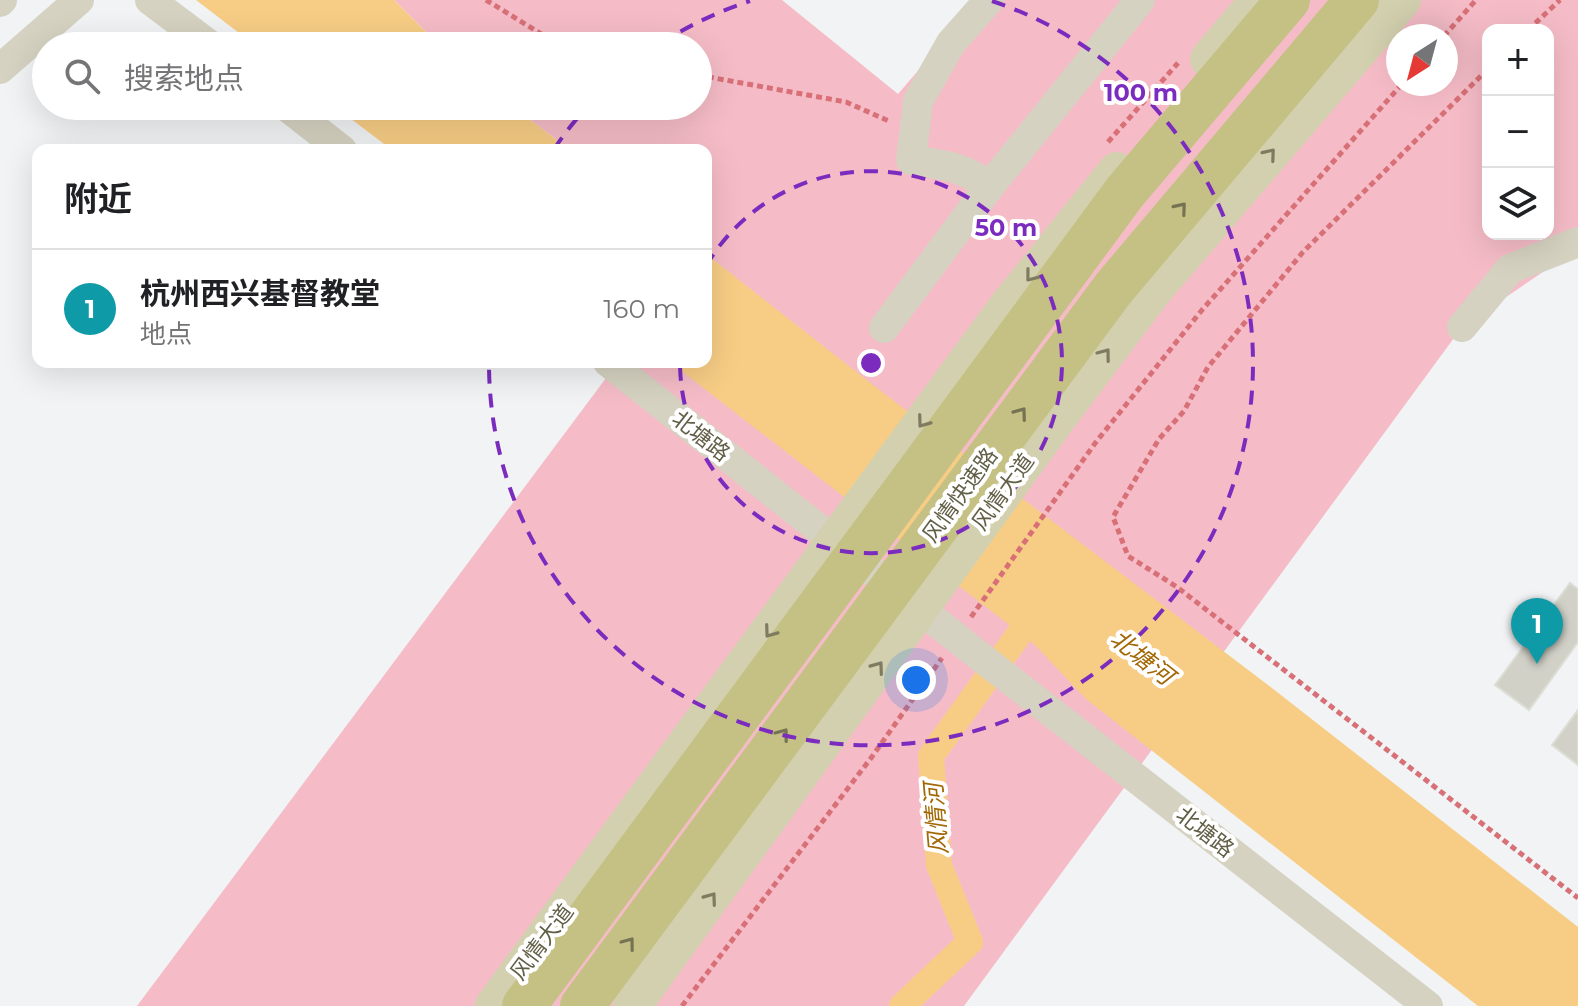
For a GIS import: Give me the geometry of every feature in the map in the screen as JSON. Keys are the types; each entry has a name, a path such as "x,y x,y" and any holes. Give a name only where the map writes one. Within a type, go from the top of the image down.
{"highway":[{"path":"524,1006 1125,192 1288,0"},
{"name":"风情快速路","path":"582,1006 1113,289 1357,0"}],"main road":[{"name":"风情大道","path":"494,1006 1050,251 1259,0"},
{"name":"风情大道","path":"632,1006 1152,292 1402,0"}],"street":[{"path":"42,32 79,0"},
{"path":"150,0 192,32"},
{"path":"989,0 951,43 918,101 911,160 974,174 989,187"},
{"path":"884,328 989,187 1140,0"},
{"path":"0,69 32,41"},
{"path":"304,120 334,144"},
{"path":"1462,327 1510,269 1578,242"},
{"name":"北塘路","path":"616,368 1428,1006"}],"path":[{"path":"486,0 538,32"},
{"path":"1455,24 1476,0"},
{"path":"1534,24 1560,0"},
{"path":"1482,75 1303,252 1208,367 1184,411 1159,439 1113,517 1128,556 1177,587 1578,898"},
{"path":"712,78 846,102 914,132"},
{"path":"970,619 1096,442 1202,310 1391,96"},
{"path":"682,1006 871,758 943,657"}],"shaded area":[{"path":"394,0 782,0 898,94 979,0 1578,0 1578,248 1462,327 964,1006 137,1006 614,368 712,368 712,144 562,144 530,120 712,120 712,32 426,32"}],"water":[{"path":"196,0 394,0 426,32 238,32"},
{"path":"352,120 530,120 562,144 384,144"},
{"name":"北塘河","path":"712,259 1578,927 1578,1006 1478,1006 1086,699 1035,645 678,368 712,368"}],"building":[{"path":"1570,583 1578,589 1578,642 1529,710 1495,685"},
{"path":"1578,710 1578,765 1552,745"}],"waterway":[{"name":"风情河","path":"902,1006 970,942 939,865 931,756 1040,605"}],"place":[{"name":"杭州西兴基督教堂","path":"1537,664"}]}
